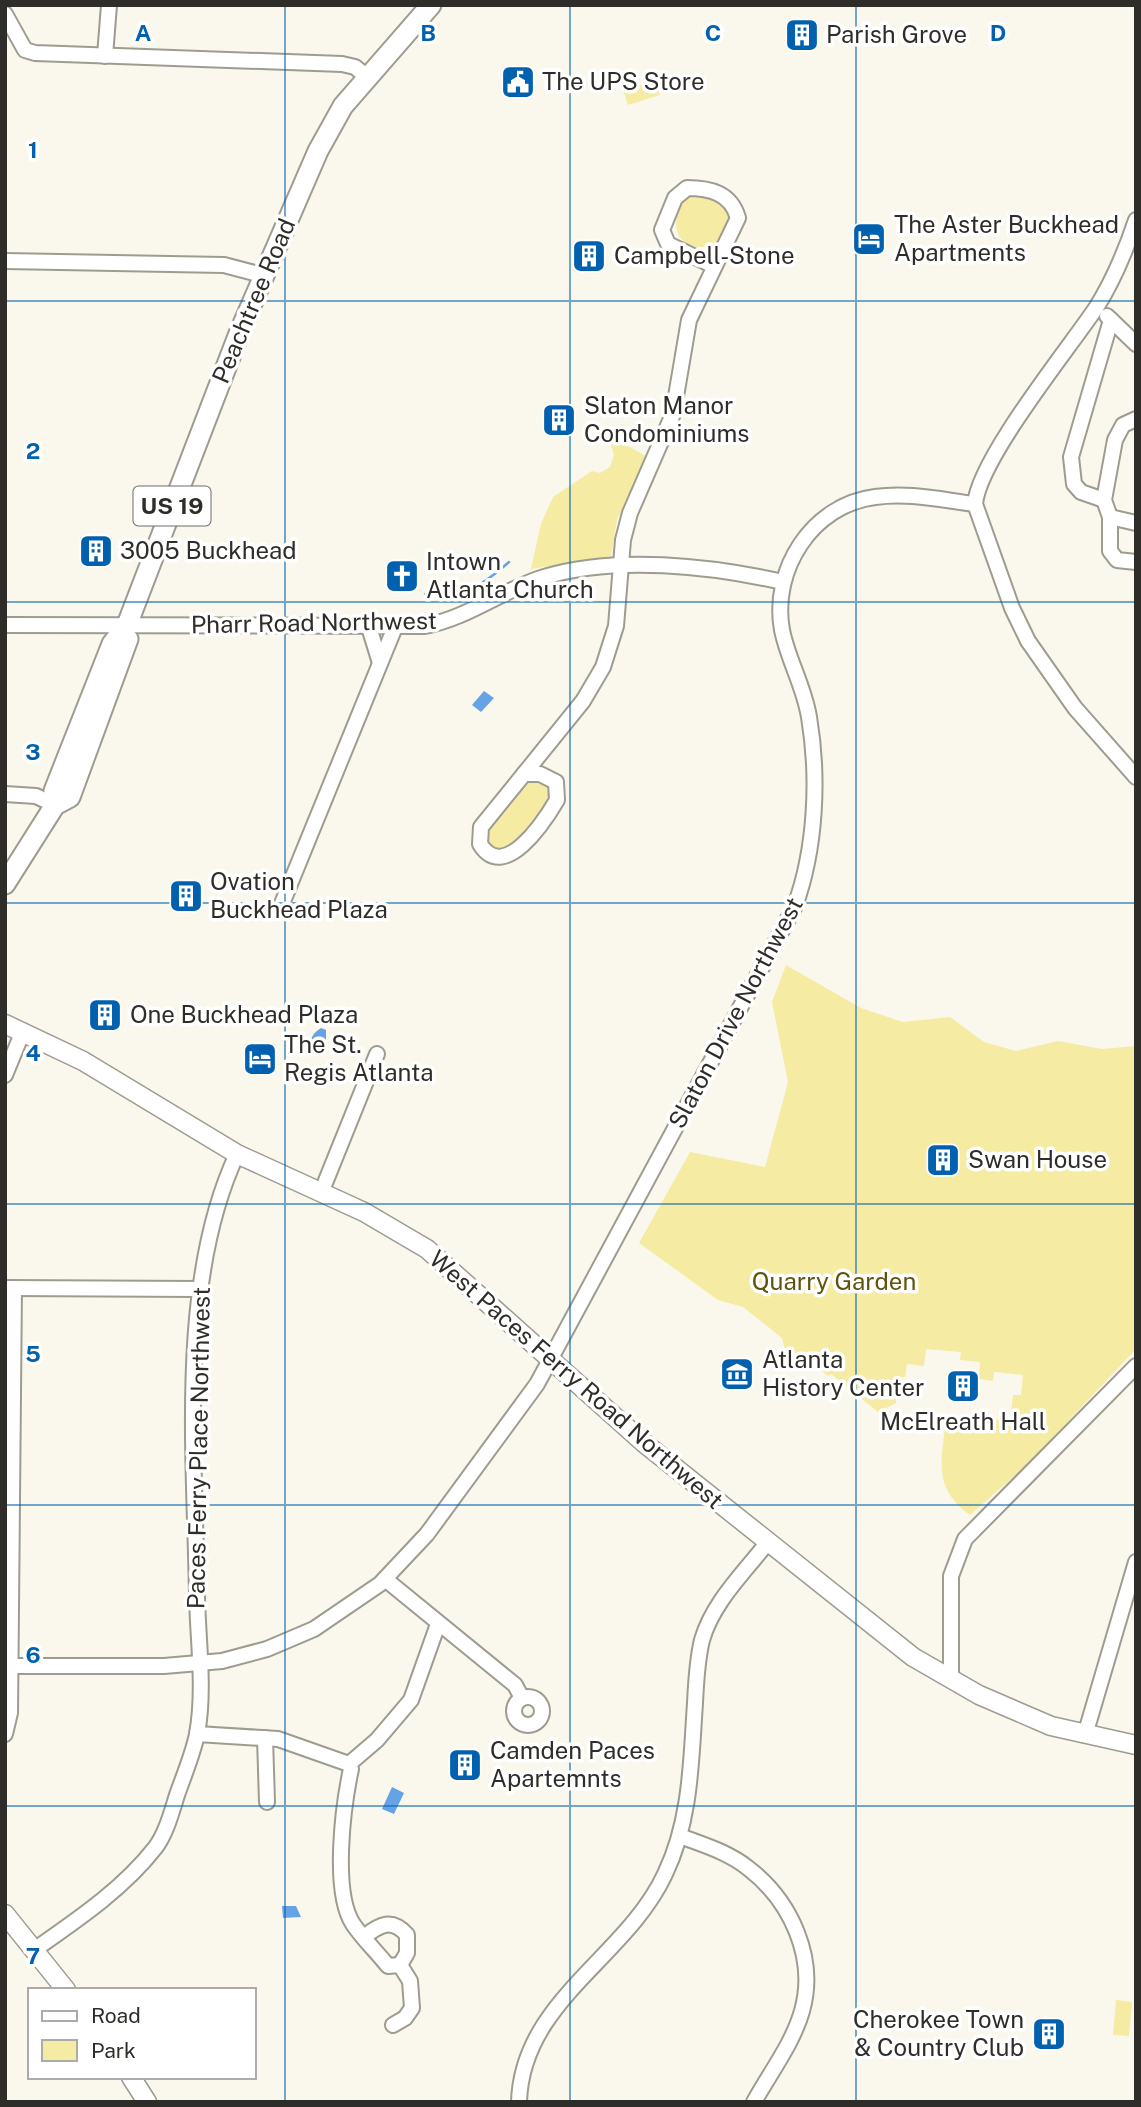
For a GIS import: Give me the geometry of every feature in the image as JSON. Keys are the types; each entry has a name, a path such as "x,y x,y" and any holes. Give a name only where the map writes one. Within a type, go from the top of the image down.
{"highway":[{"name":"Peachtree Road","path":"127,625 262,275 331,126 343,106 431,5"},
{"name":"US 19","path":"5,884 55,805 70,797 128,639 127,625"}],"main road":[{"name":"West Paces Ferry Road Northwest","path":"5,1024 83,1061 237,1154 386,1223 427,1250 552,1358 644,1443 893,1643 1002,1706 1051,1726 1136,1745"},
{"path":"5,1914 64,1988"},
{"path":"132,2079 147,2102"}],"street":[{"path":"105,56 109,5"},
{"path":"5,14 25,50 105,56 342,64 355,67 367,77"},
{"path":"544,750 556,782 557,800 515,853 503,858 492,856 480,844 481,827 583,701 603,667 616,626 620,567 630,513 673,414 689,320 738,218 735,208 720,193 687,188 675,198 662,230 668,244 713,266"},
{"path":"1136,220 1115,273 1098,305 992,457 978,487 975,504 1007,595 1028,640 1075,708 1136,776"},
{"path":"5,261 225,265 262,275"},
{"path":"1098,305 1136,344"},
{"path":"1104,500 1081,492 1074,484 1071,457 1111,320"},
{"path":"1136,419 1123,425 1115,440 1104,500 1110,517 1110,551 1117,561 1129,564 1136,562"},
{"name":"Slaton Drive Northwest","path":"8,1666 200,1664 245,1656 293,1639 339,1615 385,1579 427,1534 522,1407 552,1358 787,923 803,884 811,836 811,738 804,696 782,629 780,606 783,582 792,558 808,535 826,517 850,503 895,495 975,504"},
{"path":"1110,517 1136,523"},
{"name":"Pharr Road Northwest","path":"5,625 425,626 460,617 510,590 543,578 580,570 705,567 783,582"},
{"path":"369,626 380,663"},
{"path":"281,906 395,627"},
{"path":"524,774 540,774 556,782"},
{"path":"5,794 36,796 55,805"},
{"path":"5,1075 23,1031"},
{"path":"321,1193 377,1054"},
{"name":"Paces Ferry Place Northwest","path":"34,1950 98,1905 156,1847 172,1810 197,1734 200,1664 195,1472 198,1289 226,1175 237,1154"},
{"path":"5,1734 9,1713 10,1288 198,1289"},
{"path":"951,1678 951,1576 965,1539 1136,1367"},
{"path":"519,2102 525,2067 541,2026 561,2000 642,1913 665,1876 680,1836 688,1796 702,1640 719,1603 767,1543"},
{"path":"1086,1735 1136,1562"},
{"path":"385,1579 515,1685 522,1698"},
{"path":"349,1764 377,1740 411,1700 438,1624"},
{"path":"197,1734 278,1739 349,1764"},
{"path":"265,1738 267,1802"},
{"path":"349,1764 351,1769 341,1874 344,1897 352,1923 388,1966 400,1965"},
{"path":"680,1836 714,1848 748,1868 780,1901 803,1947 806,1983 802,2012 754,2102"},
{"path":"364,1937 376,1927 389,1923 399,1926 407,1935 407,1953 400,1965"},
{"path":"393,2025 405,2018 412,2008 410,1981 400,1965"}],"green space":[{"path":"655,80 660,95 628,105 623,90"},
{"path":"700,192 727,206 728,225 722,238 710,245 697,247 685,243 678,232 677,216 687,194"},
{"path":"615,439 646,456 617,520 611,556 531,569 541,524 553,497 592,471 600,473 610,467 614,455 611,445"},
{"path":"541,778 553,788 551,802 510,846 504,850 491,849 485,840 489,830 530,780"},
{"name":"Quarry Garden","path":"786,965 861,1008 903,1022 950,1017 984,1042 1016,1051 1058,1041 1102,1049 1136,1046 1136,1349 1028,1464 970,1515 957,1504 944,1482 942,1458 946,1415 984,1418 985,1413 990,1413 990,1419 1010,1421 1013,1395 1021,1395 1023,1375 994,1372 993,1381 979,1379 980,1362 960,1360 961,1352 926,1349 924,1366 907,1364 905,1377 898,1377 896,1403 878,1412 831,1374 828,1376 819,1368 811,1369 799,1363 799,1357 785,1350 782,1338 743,1307 718,1300 639,1243 690,1152 765,1167 788,1082 772,1002"},
{"path":"1116,2000 1132,2002 1129,2036 1113,2035"}],"water":[{"path":"484,691 494,698 481,712 472,705"},
{"path":"321,1028 326,1030 326,1041 318,1053 309,1050 309,1046 312,1036"},
{"path":"392,1787 404,1793 394,1814 382,1809"},
{"path":"282,1906 296,1906 301,1917 283,1918"}],"waterway":[{"path":"425,594 451,594 470,589 509,562"}],"place":[{"name":"Parish Grove","path":"802,35"},
{"name":"The UPS Store","path":"518,82"},
{"name":"The Aster Buckhead Apartments","path":"869,239"},
{"name":"Campbell-Stone","path":"589,256"},
{"name":"Slaton Manor Condominiums","path":"559,420"},
{"name":"3005 Buckhead","path":"96,551"},
{"name":"Intown Atlanta Church","path":"402,576"},
{"name":"Ovation Buckhead Plaza","path":"186,896"},
{"name":"One Buckhead Plaza","path":"105,1015"},
{"name":"The St. Regis Atlanta","path":"260,1059"},
{"name":"Swan House","path":"943,1160"},
{"name":"Atlanta History Center","path":"737,1374"},
{"name":"McElreath Hall","path":"963,1386"},
{"name":"Camden Paces Apartemnts","path":"465,1765"},
{"name":"Cherokee Town & Country Club","path":"1049,2034"}]}
